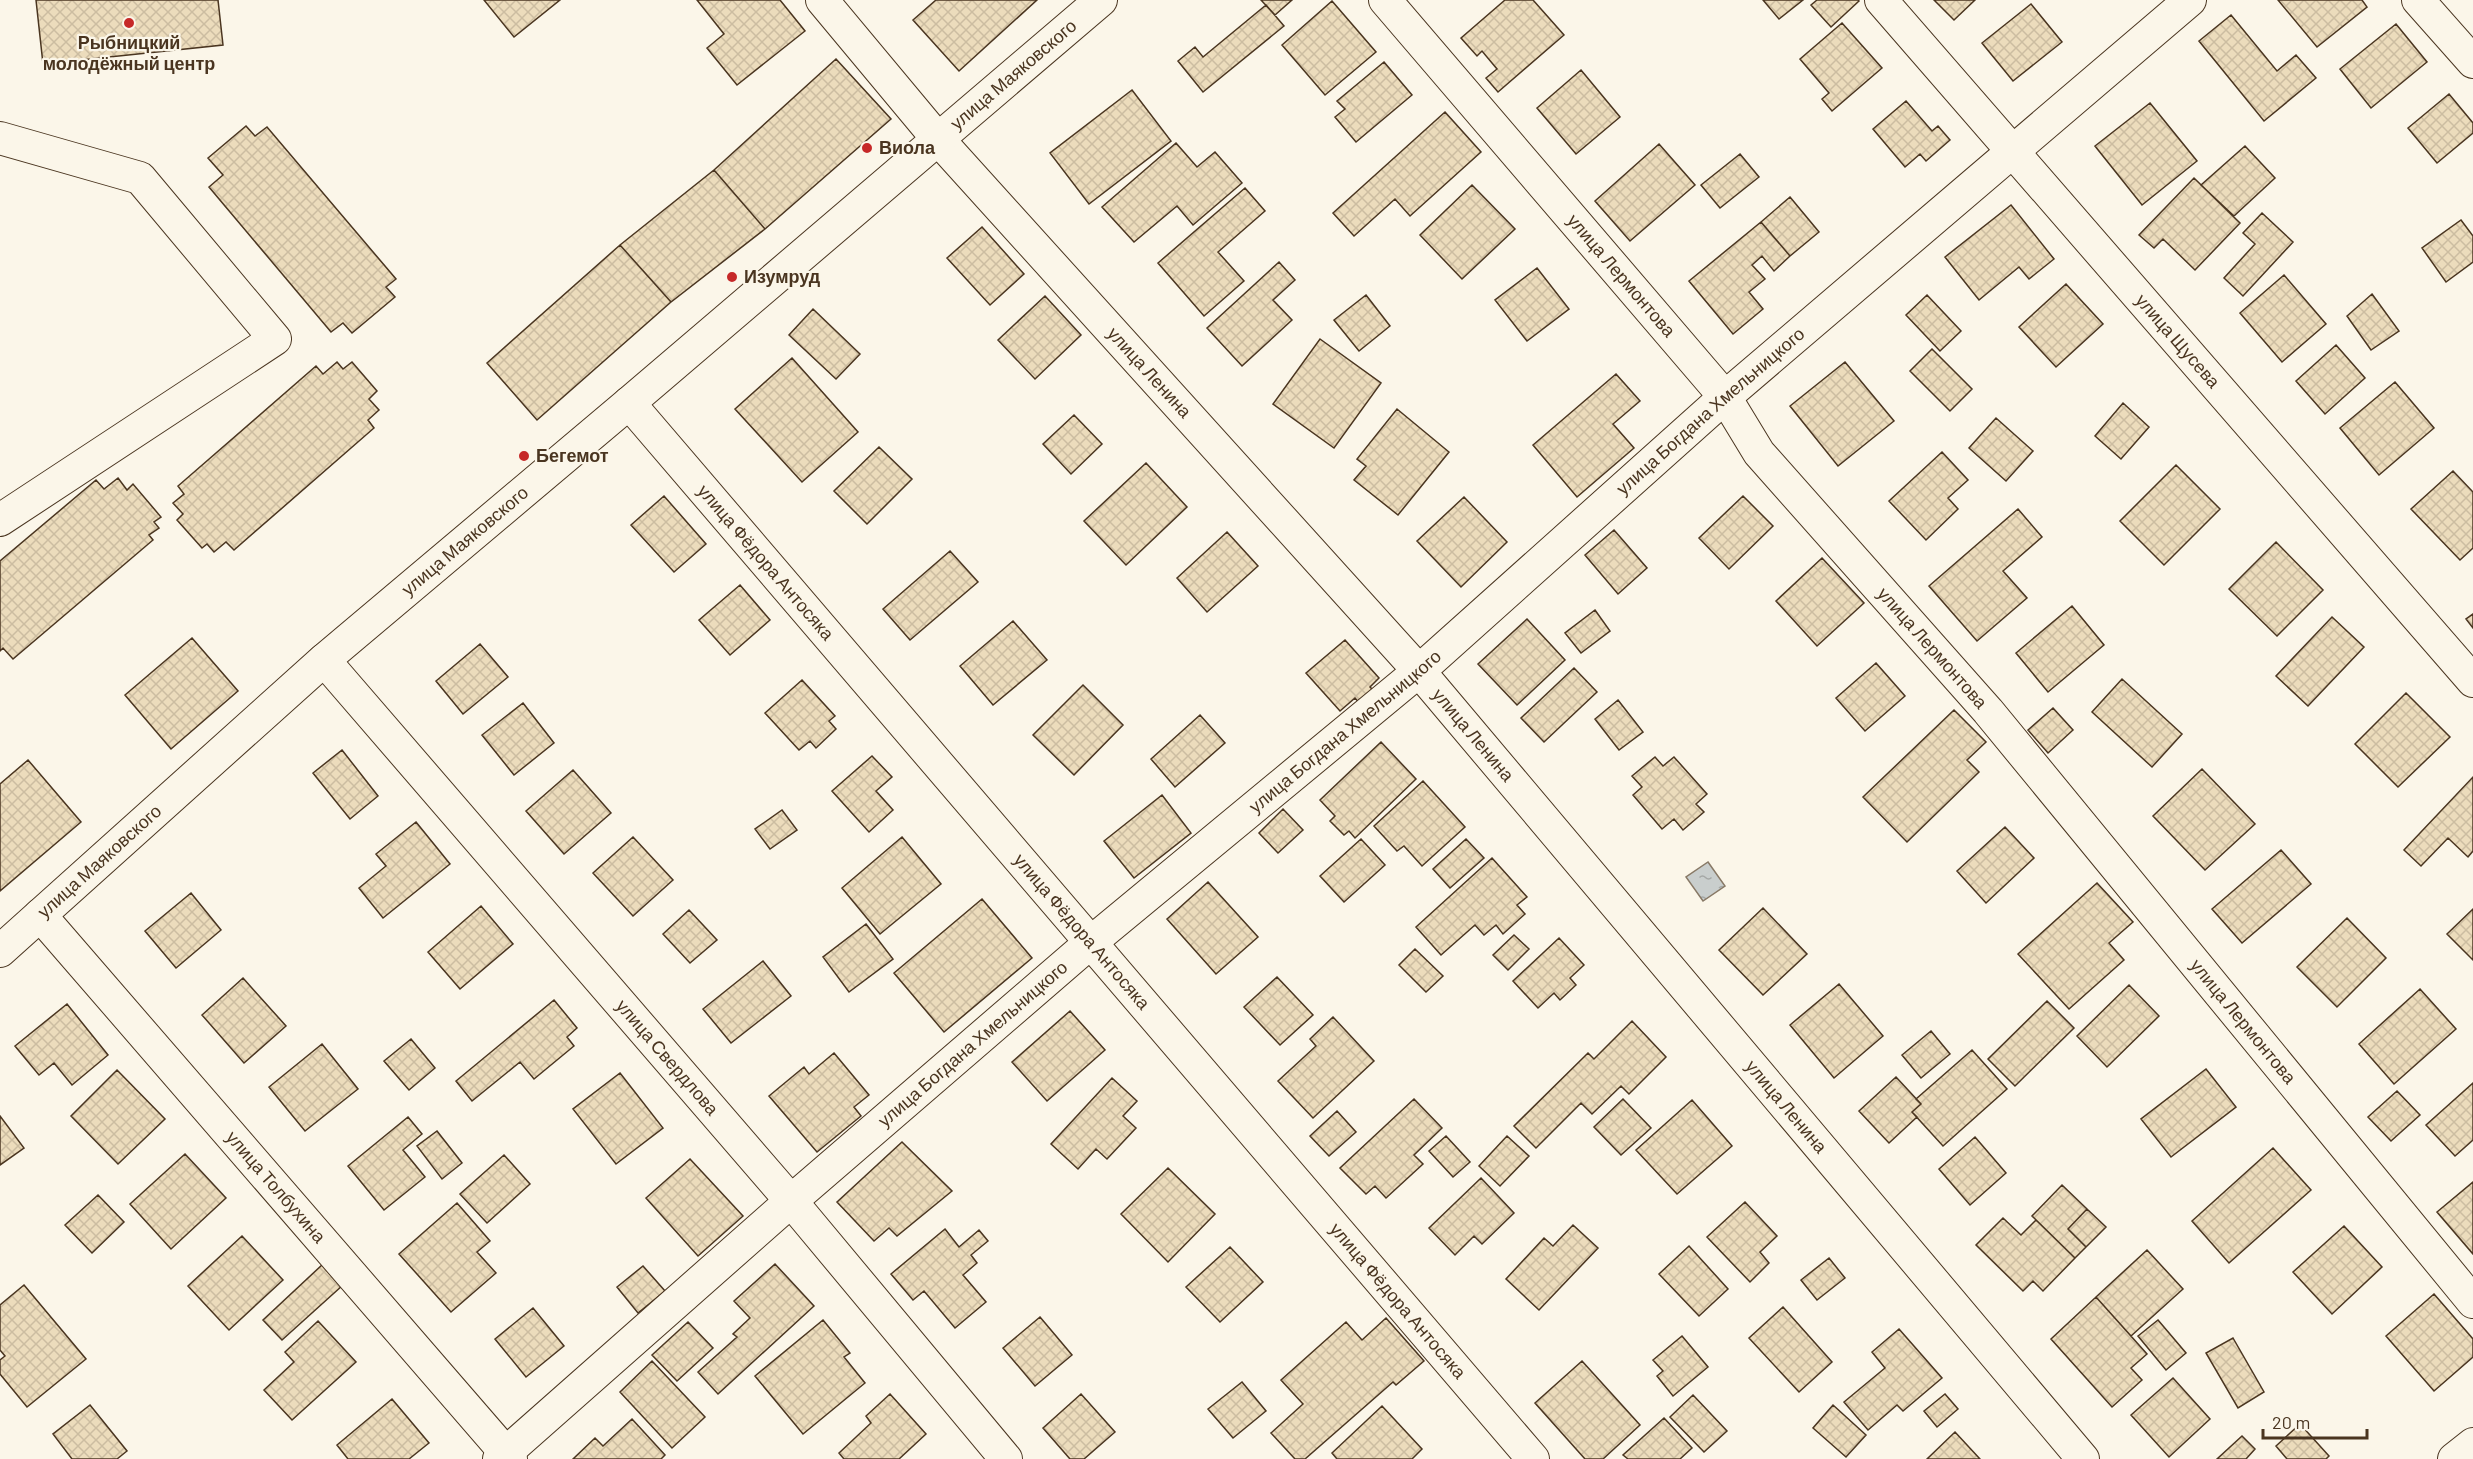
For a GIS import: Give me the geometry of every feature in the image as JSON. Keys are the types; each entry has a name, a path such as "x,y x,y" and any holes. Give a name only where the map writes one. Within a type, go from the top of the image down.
{"street":[{"name":"улица Ленина","path":"822,0 937,138 1419,671 2083,1459"},
{"name":"улица Маяковского","path":"0,951 324,660 629,404 937,138 1101,0"},
{"name":"улица Лермонтова","path":"1385,0 1725,397 1759,453 1988,711 2473,1302"},
{"name":"улица Щусева","path":"1881,0 2473,681"},
{"name":"улица Богдана Хмельницкого","path":"505,1457 791,1201 1090,943 1419,671 1725,397 2190,0"},
{"path":"2418,0 2473,62"},
{"path":"0,138 140,178 275,339 0,520"},
{"name":"улица Фёдора Антосяка","path":"629,404 1533,1459"},
{"name":"улица Свердлова","path":"324,660 791,1201 1006,1459"},
{"name":"улица Толбухина","path":"40,915 505,1457"},
{"path":"2454,1459 2473,1444"}],"water":[{"path":"1708,862 1725,886 1703,901 1686,877"}],"building":[{"name":"Рыбницкий молодёжный центр","path":"36,0 218,0 223,45 43,64"},
{"path":"484,0 560,0 514,37"},
{"path":"697,0 780,0 805,31 737,85 707,48 724,34"},
{"path":"936,0 1037,0 959,71 913,20"},
{"path":"1261,0 1292,0 1275,15"},
{"path":"1505,0 1533,0 1564,35 1498,92 1486,78 1497,69 1482,51 1477,56 1461,38"},
{"path":"1763,0 1803,0 1779,19"},
{"path":"1817,0 1859,1 1831,27 1811,5"},
{"path":"1934,0 1975,0 1954,20"},
{"path":"2278,0 2362,0 2367,7 2317,47"},
{"path":"1332,1 1376,52 1325,95 1282,45"},
{"path":"2031,4 2062,42 2013,81 1982,43"},
{"path":"1266,5 1284,26 1203,92 1178,61 1195,47 1203,57"},
{"path":"2231,15 2277,71 2296,55 2316,78 2264,121 2199,41"},
{"path":"1842,23 1882,68 1832,111 1822,99 1829,93 1800,59"},
{"path":"2396,24 2427,62 2371,108 2340,69"},
{"path":"836,59 891,119 765,229 714,170"},
{"path":"1384,62 1412,95 1356,142 1335,117 1345,109 1337,101"},
{"path":"1581,70 1620,117 1576,154 1537,108"},
{"path":"1132,90 1171,141 1089,204 1050,153"},
{"path":"2449,94 2473,123 2473,133 2437,163 2408,128"},
{"path":"1906,101 1932,131 1938,126 1950,140 1926,161 1920,154 1905,167 1873,129"},
{"path":"2150,103 2197,161 2142,205 2095,146"},
{"path":"1445,112 1481,152 1410,216 1395,199 1354,236 1333,213"},
{"path":"246,126 255,136 267,127 396,279 386,287 395,297 352,333 343,323 331,332 209,187 223,175 208,158"},
{"path":"1176,143 1197,167 1215,152 1242,183 1193,225 1177,206 1134,242 1102,207"},
{"path":"1659,144 1695,185 1630,241 1595,201"},
{"path":"2245,146 2275,178 2234,216 2201,185"},
{"path":"1740,154 1759,177 1720,208 1701,185"},
{"path":"714,170 765,229 671,302 620,245"},
{"path":"2194,178 2240,223 2195,270 2163,239 2154,248 2139,235"},
{"path":"1472,185 1515,229 1462,279 1420,235"},
{"path":"1245,188 1265,211 1218,252 1244,281 1204,316 1158,263"},
{"path":"1790,197 1819,232 1790,256 1761,222"},
{"path":"2011,205 2054,259 2029,279 2019,267 1979,300 1945,257"},
{"path":"2262,213 2293,242 2243,296 2224,278 2255,244 2243,233"},
{"path":"2461,220 2473,236 2473,262 2446,282 2422,248"},
{"path":"1761,222 1790,256 1774,271 1762,256 1752,265 1765,279 1749,292 1763,309 1733,334 1689,281"},
{"path":"982,227 1024,274 990,305 947,258"},
{"path":"620,245 671,302 537,420 487,363"},
{"path":"1279,262 1295,280 1273,300 1292,320 1242,366 1207,328"},
{"path":"1537,268 1569,309 1527,341 1495,300"},
{"path":"2284,275 2326,324 2282,362 2240,313"},
{"path":"2066,284 2103,324 2056,367 2019,327"},
{"path":"2372,294 2399,331 2371,350 2347,316"},
{"path":"1366,295 1390,326 1359,351 1334,320"},
{"path":"1927,295 1961,331 1940,351 1906,315"},
{"path":"1045,296 1081,335 1035,379 998,340"},
{"path":"813,309 860,354 836,379 789,335"},
{"path":"1320,339 1381,383 1334,448 1273,404"},
{"path":"2336,345 2365,378 2325,414 2296,381"},
{"path":"1932,349 1972,389 1950,411 1910,371"},
{"path":"792,358 858,432 802,482 735,409"},
{"path":"337,362 343,369 352,362 377,391 369,399 379,410 368,420 374,428 234,550 226,542 214,552 207,544 202,548 177,520 183,514 173,503 184,494 178,486 316,366 323,374"},
{"path":"1845,362 1894,421 1838,466 1790,406"},
{"path":"1616,374 1640,401 1613,424 1634,448 1577,497 1533,445"},
{"path":"2395,382 2434,428 2379,475 2340,428"},
{"path":"2123,403 2149,427 2121,459 2095,436"},
{"path":"1397,409 1449,452 1398,515 1354,480 1366,466 1357,459"},
{"path":"1074,415 1102,444 1071,474 1043,444"},
{"path":"1996,418 2033,451 2006,481 1969,448"},
{"path":"879,447 912,479 867,524 834,491"},
{"path":"1942,452 1968,480 1948,498 1958,509 1926,540 1889,501"},
{"path":"1146,463 1187,507 1126,565 1084,521"},
{"path":"2176,465 2220,509 2164,565 2120,521"},
{"path":"2453,471 2473,492 2473,548 2460,560 2411,509"},
{"path":"118,478 127,490 133,484 161,517 154,522 159,528 149,535 153,540 13,659 3,648 0,651 0,561 96,480 104,489"},
{"path":"664,496 706,544 674,572 631,525"},
{"path":"1743,496 1773,526 1729,569 1699,538"},
{"path":"1464,497 1507,542 1461,587 1417,541"},
{"path":"2018,509 2042,537 2003,571 2027,598 1977,641 1929,586"},
{"path":"1614,530 1647,568 1618,594 1585,555"},
{"path":"1227,532 1258,566 1207,612 1177,578"},
{"path":"2276,542 2323,590 2277,636 2229,589"},
{"path":"950,551 978,582 910,640 883,609"},
{"path":"1822,558 1864,603 1817,646 1776,601"},
{"path":"740,585 770,620 730,655 699,620"},
{"path":"2072,606 2104,645 2048,692 2016,653"},
{"path":"1595,610 1610,631 1581,653 1565,633"},
{"path":"2473,614 2473,628 2466,619"},
{"path":"2332,617 2364,647 2308,706 2276,676"},
{"path":"1527,619 1565,660 1517,705 1478,664"},
{"path":"1013,621 1047,660 993,705 960,666"},
{"path":"192,638 238,691 171,749 125,695"},
{"path":"1345,640 1379,678 1370,687 1376,693 1362,706 1355,698 1340,711 1306,673"},
{"path":"480,644 508,677 463,714 436,681"},
{"path":"1876,663 1905,696 1865,731 1836,698"},
{"path":"1574,668 1597,692 1544,742 1521,718"},
{"path":"2122,679 2182,734 2152,767 2092,712"},
{"path":"802,680 835,716 829,721 836,729 816,748 810,741 799,750 765,713"},
{"path":"1083,685 1123,725 1074,775 1033,735"},
{"path":"2406,693 2450,737 2398,787 2355,744"},
{"path":"1618,700 1643,732 1619,750 1595,719"},
{"path":"523,703 554,743 514,775 482,735"},
{"path":"2053,708 2073,730 2048,753 2028,730"},
{"path":"1954,710 1986,742 1967,760 1979,772 1907,842 1863,797"},
{"path":"1200,715 1225,743 1175,787 1151,759"},
{"path":"1381,742 1416,779 1355,838 1349,831 1344,835 1330,821 1335,816 1320,800"},
{"path":"342,750 378,796 350,819 313,773"},
{"path":"872,756 892,777 876,791 893,810 869,832 832,791"},
{"path":"1655,757 1663,766 1674,757 1707,794 1696,804 1704,812 1683,830 1674,819 1662,829 1633,795 1642,787 1632,776"},
{"path":"28,760 81,822 0,891 0,784"},
{"path":"2202,769 2255,824 2205,870 2153,816"},
{"path":"573,770 611,813 564,854 526,811"},
{"path":"2473,777 2473,851 2468,857 2448,838 2421,866 2404,850"},
{"path":"1423,781 1465,827 1422,866 1404,846 1397,851 1374,826"},
{"path":"1162,795 1191,833 1134,878 1104,841"},
{"path":"1283,809 1303,830 1278,853 1259,833"},
{"path":"782,810 797,830 770,849 755,829"},
{"path":"416,822 450,864 383,918 359,888 386,866 376,854"},
{"path":"2005,827 2034,858 1986,903 1957,871"},
{"path":"633,837 673,880 633,916 593,873"},
{"path":"902,837 941,884 880,934 842,888"},
{"path":"1361,839 1385,865 1344,902 1320,876"},
{"path":"1466,839 1484,858 1450,888 1433,869"},
{"path":"2281,850 2311,884 2242,943 2212,909"},
{"path":"1492,858 1527,897 1517,905 1525,914 1503,934 1496,925 1484,935 1475,925 1441,955 1416,927"},
{"path":"1208,882 1258,937 1216,974 1167,919"},
{"path":"2097,883 2133,922 2109,943 2124,960 2069,1009 2018,954"},
{"path":"191,893 221,930 176,968 145,931"},
{"path":"982,899 1032,958 944,1032 894,973"},
{"path":"481,906 513,944 460,989 428,952"},
{"path":"1763,908 1807,954 1763,995 1719,950"},
{"path":"2473,909 2473,960 2447,934"},
{"path":"689,910 717,940 690,963 663,934"},
{"path":"2347,918 2386,958 2337,1007 2297,967"},
{"path":"866,924 893,959 849,992 823,957"},
{"path":"1514,935 1529,949 1508,970 1493,955"},
{"path":"1559,938 1584,965 1570,978 1576,985 1560,1000 1554,993 1538,1008 1513,981"},
{"path":"1415,949 1443,976 1426,992 1399,965"},
{"path":"763,961 791,996 731,1043 703,1009"},
{"path":"1277,977 1313,1015 1280,1045 1244,1007"},
{"path":"243,978 286,1026 244,1063 202,1015"},
{"path":"1839,984 1883,1036 1834,1078 1790,1025"},
{"path":"2129,985 2159,1016 2107,1067 2077,1036"},
{"path":"2420,989 2456,1029 2394,1084 2359,1044"},
{"path":"554,1000 577,1028 567,1037 574,1046 534,1079 520,1062 472,1101 456,1081"},
{"path":"2047,1001 2074,1028 2015,1086 1988,1059"},
{"path":"67,1004 108,1055 72,1085 54,1063 39,1075 15,1046"},
{"path":"1070,1011 1105,1050 1047,1101 1012,1062"},
{"path":"1333,1017 1374,1061 1313,1118 1278,1081 1316,1046 1310,1039"},
{"path":"1632,1021 1666,1057 1629,1094 1621,1086 1592,1114 1581,1103 1536,1148 1514,1126 1588,1053 1594,1059"},
{"path":"1931,1031 1950,1054 1921,1078 1902,1055"},
{"path":"411,1039 435,1068 409,1090 384,1061"},
{"path":"322,1044 358,1089 305,1131 269,1087"},
{"path":"1972,1050 2007,1089 1943,1146 1912,1112 1921,1104 1916,1099"},
{"path":"834,1053 869,1095 854,1107 861,1116 817,1152 769,1096 804,1067 809,1074"},
{"path":"2206,1069 2236,1107 2171,1157 2141,1119"},
{"path":"117,1070 165,1119 118,1164 71,1116"},
{"path":"620,1073 663,1128 616,1164 573,1109"},
{"path":"1896,1077 1921,1104 1912,1112 1917,1117 1889,1143 1859,1111"},
{"path":"1112,1078 1137,1101 1123,1116 1136,1128 1107,1159 1096,1149 1078,1169 1051,1144"},
{"path":"2473,1083 2473,1140 2455,1156 2426,1125"},
{"path":"2397,1091 2420,1115 2391,1141 2368,1117"},
{"path":"1414,1099 1442,1128 1414,1155 1423,1164 1386,1198 1375,1186 1366,1194 1340,1168"},
{"path":"1623,1099 1651,1128 1621,1155 1594,1127"},
{"path":"1692,1100 1732,1146 1677,1194 1636,1150"},
{"path":"1337,1111 1356,1132 1329,1156 1310,1136"},
{"path":"0,1116 24,1148 0,1165"},
{"path":"408,1117 422,1134 403,1150 425,1177 384,1210 348,1166"},
{"path":"437,1131 462,1163 442,1179 417,1146"},
{"path":"1446,1136 1470,1162 1453,1177 1429,1151"},
{"path":"1507,1136 1529,1156 1500,1186 1479,1166"},
{"path":"1975,1137 2006,1173 1970,1205 1939,1169"},
{"path":"902,1142 952,1191 897,1236 889,1228 874,1241 837,1202"},
{"path":"2273,1148 2311,1190 2229,1263 2192,1221"},
{"path":"185,1154 226,1198 171,1249 130,1204"},
{"path":"504,1155 530,1184 487,1223 460,1194"},
{"path":"690,1159 743,1216 698,1256 646,1198"},
{"path":"1168,1168 1215,1214 1168,1262 1121,1214"},
{"path":"1481,1178 1514,1213 1482,1244 1474,1236 1455,1255 1429,1228"},
{"path":"2473,1182 2473,1254 2437,1212"},
{"path":"2062,1185 2087,1209 2068,1229 2086,1247 2075,1258 2032,1216"},
{"path":"98,1195 124,1222 92,1253 65,1225"},
{"path":"1745,1202 1777,1236 1760,1252 1769,1263 1750,1282 1707,1237"},
{"path":"457,1203 490,1241 477,1252 496,1273 451,1312 399,1254"},
{"path":"2087,1209 2106,1227 2086,1247 2068,1229"},
{"path":"2003,1218 2021,1235 2036,1220 2075,1258 2043,1291 2033,1281 2023,1291 1976,1245"},
{"path":"1573,1225 1598,1248 1539,1310 1506,1279 1544,1238 1553,1246"},
{"path":"2344,1226 2382,1267 2332,1314 2293,1272"},
{"path":"945,1229 959,1247 979,1230 988,1241 971,1255 977,1263 963,1275 986,1302 955,1328 924,1291 913,1300 891,1274"},
{"path":"242,1236 283,1280 229,1330 188,1286"},
{"path":"1689,1246 1728,1289 1699,1316 1659,1274"},
{"path":"1230,1247 1263,1282 1220,1322 1186,1287"},
{"path":"2147,1250 2183,1289 2131,1336 2096,1297"},
{"path":"1829,1258 1845,1278 1817,1300 1801,1280"},
{"path":"323,1264 343,1285 282,1340 263,1320"},
{"path":"775,1264 814,1306 718,1394 698,1372 737,1337 733,1334 750,1318 734,1301"},
{"path":"643,1266 665,1291 638,1313 617,1287"},
{"path":"24,1285 86,1359 27,1407 0,1374 0,1360 5,1356 0,1350 0,1305"},
{"path":"2434,1294 2473,1339 2473,1357 2434,1391 2386,1336"},
{"path":"2096,1297 2147,1354 2131,1368 2142,1380 2112,1407 2051,1339"},
{"path":"1783,1307 1832,1362 1799,1392 1749,1338"},
{"path":"533,1308 564,1346 526,1377 495,1339"},
{"path":"1040,1317 1072,1355 1035,1386 1003,1348"},
{"path":"1386,1318 1424,1361 1396,1385 1393,1382 1305,1459 1295,1459 1271,1433 1303,1404 1281,1380 1346,1322 1362,1340"},
{"path":"823,1320 850,1353 844,1357 865,1383 803,1434 755,1376"},
{"path":"2158,1320 2186,1353 2166,1370 2138,1336"},
{"path":"318,1321 356,1362 292,1420 264,1390 294,1362 285,1352"},
{"path":"688,1322 713,1348 677,1381 652,1355"},
{"path":"1899,1329 1942,1378 1903,1411 1897,1405 1868,1430 1844,1402 1885,1368 1872,1352"},
{"path":"1682,1336 1708,1367 1673,1396 1657,1376 1663,1371 1653,1360"},
{"path":"2233,1338 2264,1392 2238,1408 2206,1353"},
{"path":"652,1361 705,1417 672,1448 620,1392"},
{"path":"1582,1361 1640,1425 1603,1459 1585,1459 1535,1403"},
{"path":"2173,1378 2210,1419 2169,1457 2131,1415"},
{"path":"1242,1382 1266,1411 1233,1438 1208,1409"},
{"path":"890,1394 926,1434 899,1459 844,1459 839,1453 871,1423 866,1416"},
{"path":"1081,1394 1115,1432 1084,1459 1070,1459 1043,1428"},
{"path":"1945,1394 1958,1409 1937,1427 1924,1411"},
{"path":"1693,1395 1727,1431 1704,1452 1670,1417"},
{"path":"392,1399 429,1443 409,1459 348,1459 337,1445"},
{"path":"90,1405 127,1451 117,1459 72,1459 53,1434"},
{"path":"1833,1405 1866,1435 1846,1457 1813,1428"},
{"path":"1382,1406 1422,1449 1412,1459 1337,1459 1332,1453"},
{"path":"1664,1418 1692,1448 1680,1459 1628,1459 1623,1455"},
{"path":"632,1419 665,1455 661,1459 573,1459 595,1438 603,1446"},
{"path":"2300,1424 2329,1456 2326,1459 2287,1459 2276,1446"},
{"path":"1955,1432 1980,1459 1927,1459"},
{"path":"2242,1436 2255,1449 2246,1459 2217,1459"}],"place":[{"name":"Рыбницкий молодёжный центр","path":"129,23"},
{"name":"Виола","path":"867,148"},
{"name":"Изумруд","path":"732,277"},
{"name":"Бегемот","path":"524,456"}]}
